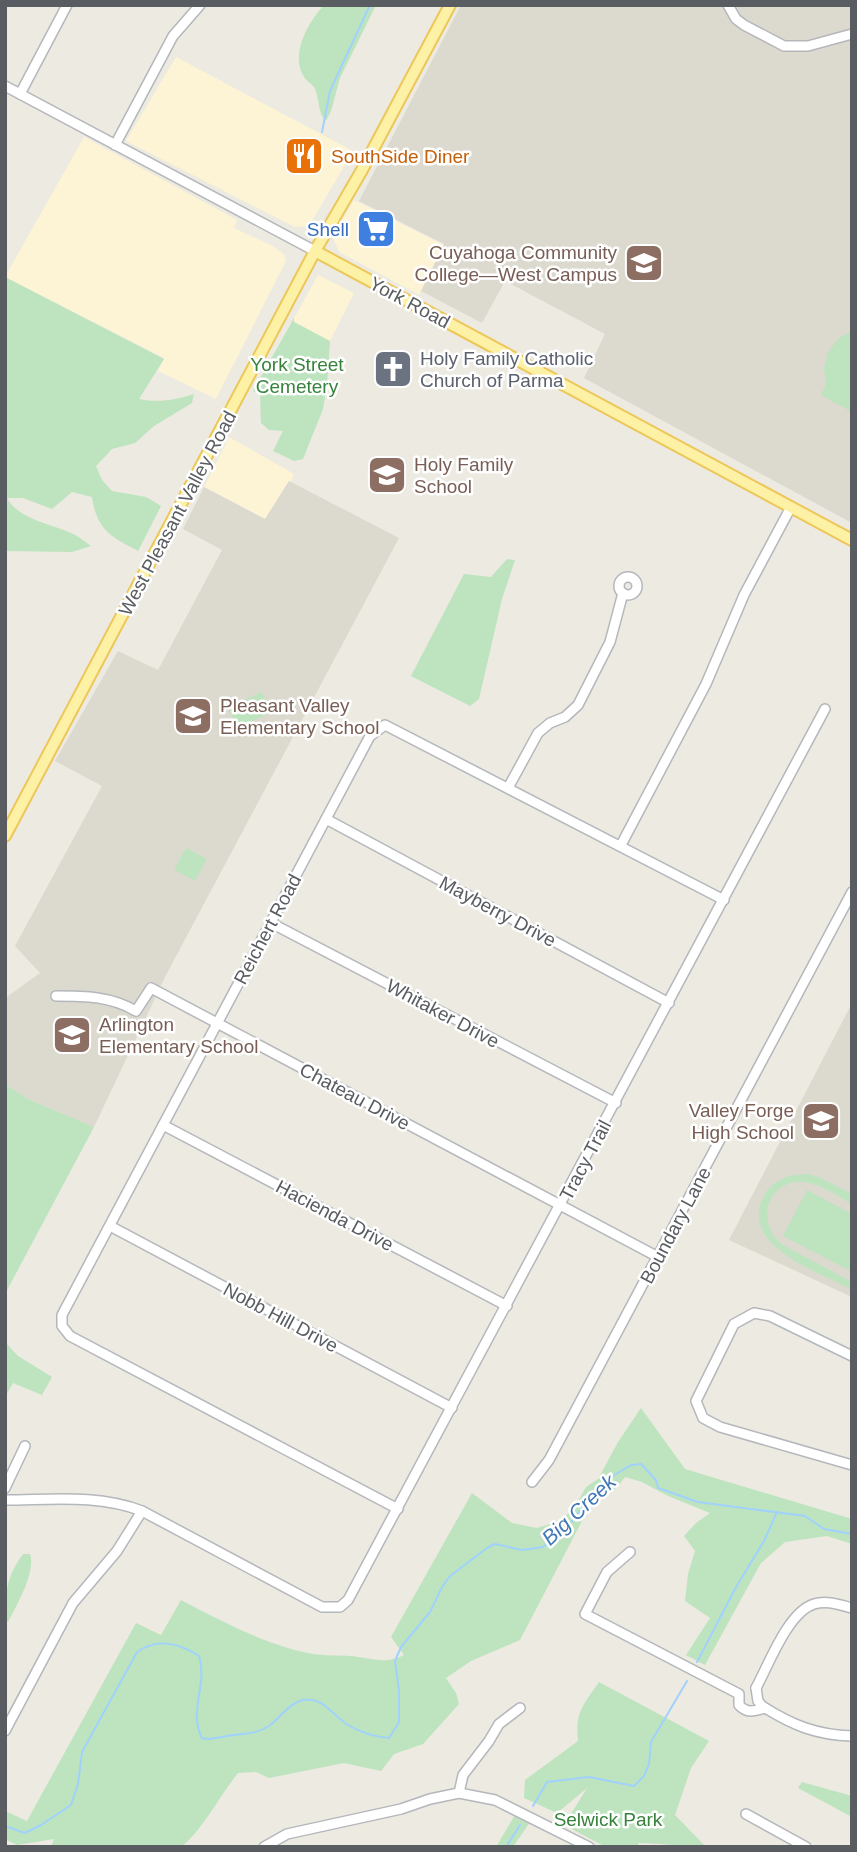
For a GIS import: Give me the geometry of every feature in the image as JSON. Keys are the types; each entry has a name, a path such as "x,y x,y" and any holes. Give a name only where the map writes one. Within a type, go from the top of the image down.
{"main road":[{"name":"West Pleasant Valley Road","path":"5,836 315,251 362,170 450,5"},
{"name":"York Road","path":"315,251 852,540"}],"street":[{"path":"20,94 67,5"},
{"path":"116,145 173,36 200,5"},
{"path":"728,5 736,19 744,25 784,46 808,46 852,34"},
{"name":"York Road","path":"5,86 315,251"},
{"path":"621,845 706,684 744,595 791,507"},
{"path":"623,593 610,642 578,705 565,717 550,723 538,733 508,788 724,900"},
{"name":"Tracy Trail","path":"142,1511 322,1608 340,1607 354,1591 825,709"},
{"name":"Reichert Road","path":"398,1509 70,1336 62,1326 62,1315 370,736 385,725 508,788"},
{"name":"Mayberry Drive","path":"326,818 669,1003"},
{"name":"Boundary Lane","path":"532,1482 549,1460 852,892"},
{"name":"Whitaker Drive","path":"271,923 616,1103"},
{"name":"Chateau Drive","path":"56,996 119,1001 136,1011 151,988 658,1258"},
{"name":"Hacienda Drive","path":"163,1125 507,1306"},
{"name":"Nobb Hill Drive","path":"110,1226 452,1408"},
{"path":"852,1356 771,1316 754,1312 734,1324 696,1401 703,1418 720,1427 852,1465"},
{"path":"5,1488 25,1446"},
{"path":"5,1500 66,1497 122,1504 142,1511 117,1551 73,1603 5,1731"},
{"path":"630,1552 607,1572 585,1614 740,1694"},
{"path":"852,1608 832,1602 816,1603 801,1610 792,1620 757,1688 758,1701 765,1708 820,1734 852,1736"},
{"path":"757,1688 746,1689 740,1694 739,1705 748,1712 765,1708"},
{"path":"459,1793 463,1775 499,1724 520,1707"},
{"path":"264,1847 287,1834 401,1809 459,1793 495,1800 577,1844 589,1847"},
{"path":"746,1814 806,1847"}],"shaded area":[{"name":"Cuyahoga Community College—West Campus","path":"461,5 852,5 852,523 584,378 605,334 505,281 482,323 421,291 444,244 359,201"},
{"path":"176,57 353,151 307,226 295,227 126,141"},
{"path":"84,137 237,220 234,228 284,254 286,261 216,399 158,371 164,358 5,277"},
{"path":"354,200 444,245 419,295 339,252 334,240 340,223"},
{"path":"318,275 354,293 330,341 294,322"},
{"path":"229,437 294,474 265,519 204,487"},
{"name":"Pleasant Valley Elementary School","path":"289,481 399,538 166,975 94,1127 28,1099 5,1084 5,1002 8,996 40,973 15,946 102,786 55,761 118,651 158,670 222,550 183,529 204,487 265,519"},
{"name":"Valley Forge High School","path":"852,1003 852,1297 729,1240"}],"green space":[{"path":"324,5 376,5 340,78 326,121 321,114 315,89 300,68 299,58 307,29"},
{"path":"5,277 164,359 139,399 167,400 194,394 192,403 154,426 135,443 112,449 96,466 102,480 112,491 146,497 161,506 138,551 106,531 97,517 92,497 72,492 52,509 23,498 7,498 27,516 71,533 91,546 72,552 5,551"},
{"name":"York Street Cemetery","path":"294,318 294,322 330,341 323,409 303,459 294,461 273,451 283,431 269,430 261,423 260,394 253,391"},
{"path":"852,331 852,412 821,395 826,384 824,368 828,352 839,338"},
{"path":"507,559 515,560 502,599 479,699 470,706 411,676 464,574 491,577"},
{"path":"261,692 272,712 238,728 228,708"},
{"path":"186,848 207,859 195,881 174,870"},
{"path":"5,1084 28,1099 94,1127 5,1294"},
{"path":"807,1174 819,1177 852,1194 852,1204 814,1184 789,1184 772,1196 767,1216 769,1227 783,1245 852,1282 852,1290 785,1254 771,1242 761,1228 759,1212 769,1189 783,1178"},
{"path":"807,1190 852,1214 852,1272 783,1236"},
{"path":"5,1342 18,1356 52,1377 42,1395 13,1383 5,1397"},
{"path":"641,1408 685,1469 852,1519 852,1544 827,1536 785,1542 761,1563 705,1665 686,1655 710,1618 685,1601 688,1574 695,1551 684,1536 710,1513 625,1477 612,1491 595,1496 520,1640 471,1661 446,1678 456,1693 459,1704 423,1744 394,1754 381,1771 344,1763 269,1778 256,1772 238,1773 203,1823 181,1847 51,1847 54,1839 17,1845 5,1839 5,1811 27,1821 136,1623 161,1635 181,1600 245,1632 296,1650 318,1655 378,1660 397,1658 404,1655 391,1637 472,1493 512,1523 537,1528 561,1521 576,1505 586,1487 598,1479"},
{"path":"23,1554 30,1554 28,1579 8,1622 5,1622 8,1586 13,1570"},
{"name":"Selwick Park","path":"599,1682 709,1741 691,1768 675,1815 706,1847 639,1843 636,1847 606,1847 564,1825 587,1788 557,1813 524,1798 525,1780 578,1741 579,1715"},
{"path":"802,1782 852,1796 852,1817 798,1788"},
{"path":"515,1815 530,1822 513,1847 496,1847"}],"waterway":[{"path":"322,132 330,91 370,5"},
{"name":"Big Creek","path":"5,1826 25,1833 71,1805 78,1784 82,1752 137,1652 153,1644 176,1645 199,1656 201,1677 197,1718 202,1738 259,1731 269,1726 293,1704 303,1700 322,1704 353,1728 389,1738 399,1722 395,1661 401,1647 430,1612 450,1576 495,1544 522,1550 543,1547 568,1526 603,1482 631,1465 641,1464 656,1480 658,1488 698,1502 805,1516 824,1529 852,1534"},
{"path":"697,1662 736,1587 764,1541 777,1512"},
{"path":"533,1806 547,1782 589,1777 634,1786 644,1776 649,1764 651,1742 687,1681"},
{"path":"506,1847 520,1825"}],"place":[{"name":"SouthSide Diner","path":"304,156"},
{"name":"Shell","path":"376,229"},
{"name":"Cuyahoga Community College—West Campus","path":"644,263"},
{"name":"Holy Family Catholic Church of Parma","path":"393,369"},
{"name":"Holy Family School","path":"387,475"},
{"name":"Pleasant Valley Elementary School","path":"193,716"},
{"name":"Arlington Elementary School","path":"72,1035"},
{"name":"Valley Forge High School","path":"821,1121"}]}
